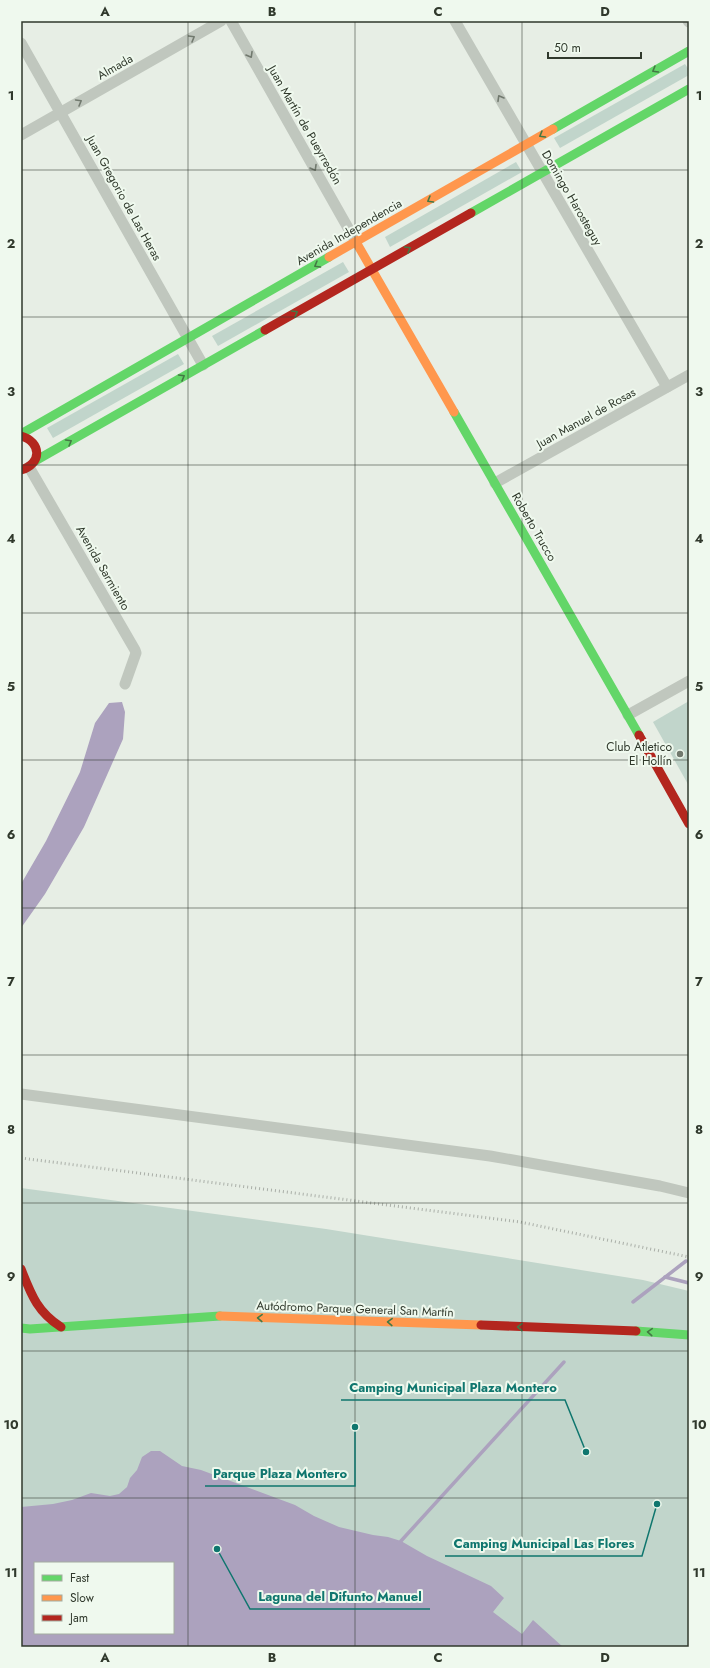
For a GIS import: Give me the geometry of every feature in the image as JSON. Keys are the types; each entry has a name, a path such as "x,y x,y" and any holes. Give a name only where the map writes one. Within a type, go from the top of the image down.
{"main road":[{"name":"Avenida Independencia","path":"21,435 689,51"},
{"path":"29,466 203,365 689,89"},
{"name":"Roberto Trucco","path":"356,242 689,824"},
{"path":"21,435 30,438 34,442 37,451 29,466"},
{"path":"21,1269 34,1302 44,1316 61,1326"},
{"path":"28,1325 34,1302"},
{"name":"Autódromo Parque General San Martín","path":"28,1325 61,1326 222,1316 626,1330 689,1335"}],"street":[{"name":"Almada","path":"21,135 222,21"},
{"name":"Juan Martín de Pueyrredón","path":"231,21 356,242"},
{"name":"Domingo Harosteguy","path":"455,21 667,387"},
{"name":"Juan Gregorio de Las Heras","path":"21,44 203,365"},
{"name":"Juan Manuel de Rosas","path":"495,483 689,375"},
{"name":"Avenida Sarmiento","path":"29,466 135,650 136,653 125,684"},
{"path":"628,715 689,681"},
{"path":"21,1094 490,1156 660,1186 689,1193"}],"green space":[{"path":"685,64 689,70 689,75 560,148 554,138"},
{"path":"516,162 522,172 390,247 385,237"},
{"path":"343,262 349,272 218,346 212,336"},
{"path":"178,354 184,364 53,438 47,428"},
{"name":"Club Atletico El Hollín","path":"689,701 689,786 653,722"},
{"path":"21,1188 326,1229 643,1280 689,1291 689,1647 21,1647"}],"shaded area":[{"path":"122,702 125,712 123,739 84,827 45,894 21,928 21,884 46,841 80,772 95,723 109,703"},
{"path":"151,1451 160,1451 182,1466 201,1470 295,1505 314,1516 339,1527 401,1541 427,1556 491,1586 504,1598 493,1612 522,1634 533,1620 563,1647 21,1647 21,1507 53,1504 72,1500 91,1493 110,1496 119,1494 127,1487 130,1478 137,1470 142,1457"}],"waterway":[{"path":"633,1302 686,1261"},
{"path":"665,1277 689,1283"},
{"path":"401,1541 564,1362"}],"railway":[{"path":"21,1158 520,1222 689,1257"}],"traffic: fast":[{"path":"553,129 689,51"},
{"path":"471,213 689,89"},
{"path":"21,434 329,257"},
{"path":"35,461 265,330"},
{"path":"454,412 639,735"},
{"path":"21,1328 30,1329 220,1316"},
{"path":"636,1331 689,1335"}],"traffic: slow":[{"path":"329,257 553,129"},
{"path":"356,242 454,412"},
{"path":"220,1316 481,1325"}],"traffic: jam":[{"path":"265,330 471,213"},
{"path":"21,436 33,443 37,453 33,463 21,470"},
{"path":"639,735 689,824"},
{"path":"21,1269 40,1309 61,1327"},
{"path":"481,1325 636,1331"}],"place":[{"name":"Club Atletico El Hollín","path":"680,754"},
{"name":"Parque Plaza Montero","path":"355,1427"},
{"name":"Camping Municipal Plaza Montero","path":"586,1452"},
{"name":"Camping Municipal Las Flores","path":"657,1504"},
{"name":"Laguna del Difunto Manuel","path":"217,1549"}]}
